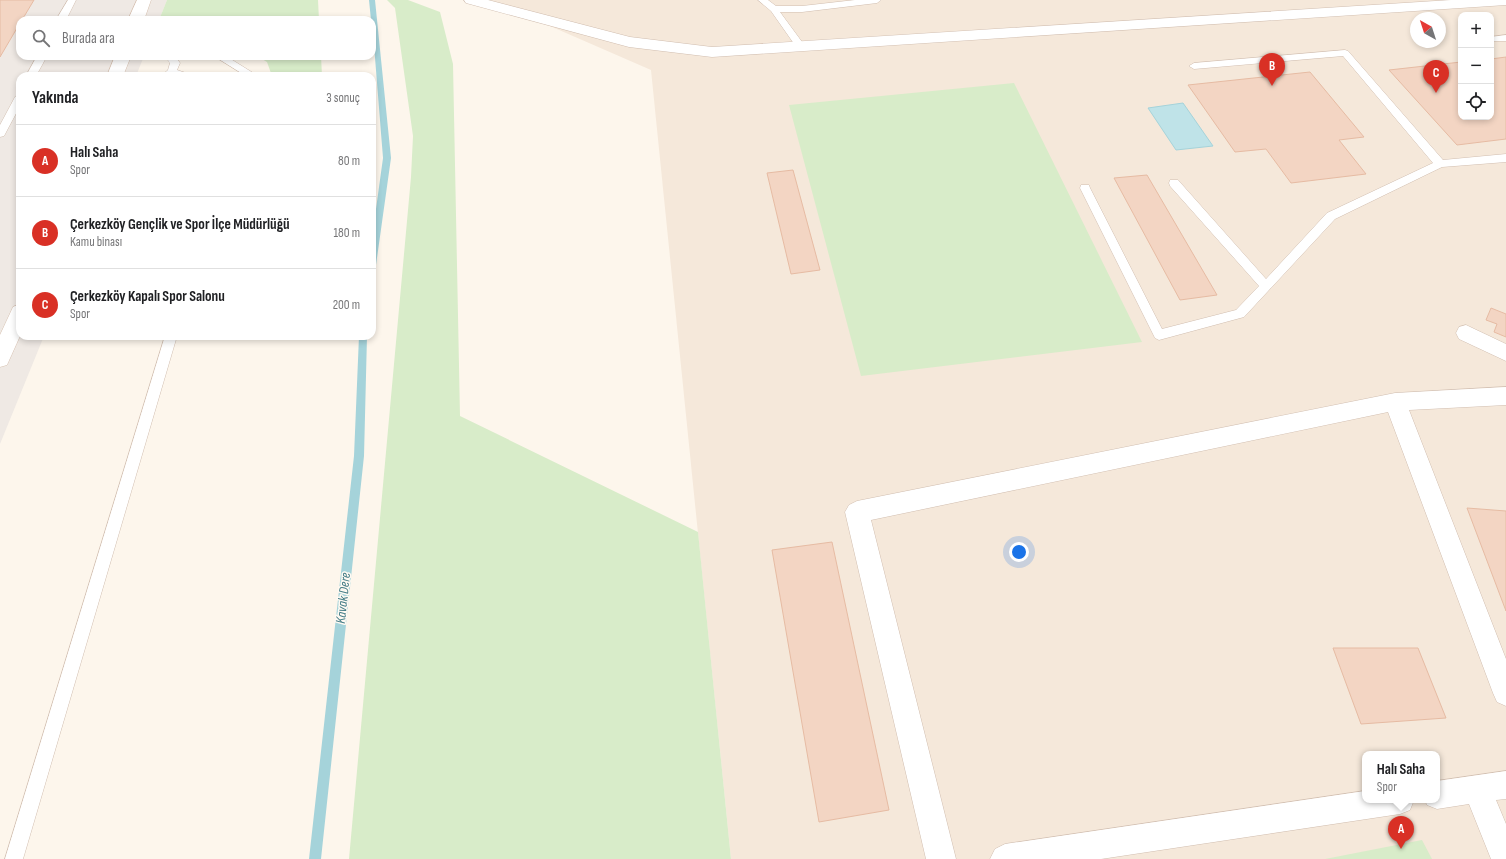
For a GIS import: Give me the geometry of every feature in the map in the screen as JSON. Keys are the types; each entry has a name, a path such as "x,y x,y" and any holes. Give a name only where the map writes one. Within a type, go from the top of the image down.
{"street":[{"path":"138,16 144,0"},
{"path":"471,0 629,42 712,52 1506,1"},
{"path":"117,72 121,60"},
{"path":"0,359 16,321"},
{"path":"1466,333 1506,353"},
{"path":"941,859 857,512 1395,402 1506,396"},
{"path":"1395,402 1506,693"},
{"path":"1440,794 1506,785"},
{"path":"1477,789 1506,859"},
{"path":"1005,859 1380,803"}],"lane":[{"path":"64,16 72,0"},
{"path":"762,0 774,9 800,46"},
{"path":"774,9 802,9 877,0"},
{"path":"1494,39 1506,38"},
{"path":"1194,66 1345,53 1440,164"},
{"path":"33,72 40,60"},
{"path":"170,72 175,63 173,60"},
{"path":"226,60 246,72"},
{"path":"0,134 16,104"},
{"path":"1086,188 1159,335 1240,314 1331,216 1440,164 1506,158"},
{"path":"1174,183 1265,286"},
{"path":"14,859 170,340"}],"shaded area":[{"path":"0,0 167,0 161,16 16,16 16,60 142,60 138,72 16,72 16,340 42,340 0,444"},
{"path":"490,0 1506,0 1506,859 731,859 651,70"}],"green space":[{"path":"167,0 318,0 319,16 161,16"},
{"path":"387,0 408,0 440,12 453,64 460,416 698,532 731,859 349,859 411,177 413,136 395,8"},
{"path":"264,60 321,60 322,72 271,72 267,62"},
{"path":"1014,83 1142,342 861,376 789,105"},
{"path":"1422,840 1432,859 1325,859"}],"water":[{"path":"1183,103 1213,146 1176,150 1148,108"}],"building":[{"path":"0,0 34,0 24,16 16,16 16,30 0,57"},
{"path":"1506,57 1506,139 1457,145 1389,70 1458,62 1458,120 1494,120 1494,59"},
{"path":"1310,72 1364,137 1339,140 1366,174 1291,183 1266,149 1235,152 1188,85"},
{"path":"793,170 820,270 791,274 767,173"},
{"path":"1147,175 1217,295 1180,300 1114,178"},
{"path":"1491,308 1506,314 1506,337 1494,332 1497,324 1486,320"},
{"path":"1467,508 1506,511 1506,611"},
{"path":"832,542 889,810 819,822 772,550"},
{"path":"1333,648 1418,648 1446,718 1361,724"}],"waterway":[{"name":"Kavak Dere","path":"372,0 374,16"},
{"name":"Kavak Dere","path":"376,42 387,158 376,236"},
{"name":"Kavak Dere","path":"315,859 359,456 363,340"}],"place":[{"name":"Çerkezköy Gençlik ve Spor İlçe Müdürlüğü","path":"1272,86"},
{"name":"Çerkezköy Kapalı Spor Salonu","path":"1436,93"},
{"name":"Halı Saha","path":"1401,849"}]}
